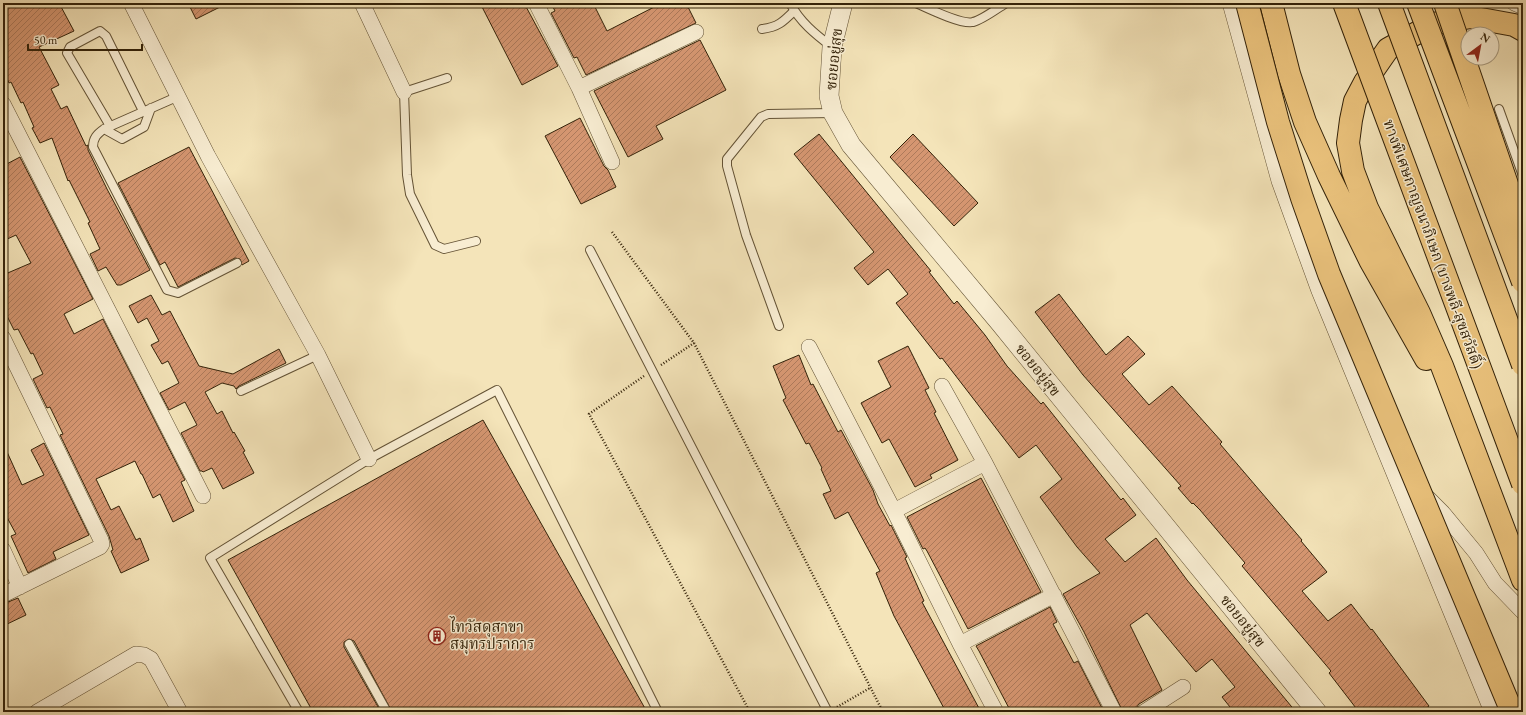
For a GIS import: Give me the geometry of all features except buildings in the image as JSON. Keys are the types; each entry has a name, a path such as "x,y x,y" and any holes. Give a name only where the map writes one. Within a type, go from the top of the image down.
{"highway":[{"path":"1247,3 1278,122 1302,198 1329,274 1512,712"},
{"path":"1271,3 1289,74 1306,122 1329,176 1370,260 1404,322 1462,421"},
{"name":"ทางพิเศษกาญจนาภิเษก (บางพลี-สุขสวัสดิ์)","path":"1344,3 1523,484"},
{"path":"1389,3 1523,365"},
{"path":"1418,3 1523,282"},
{"path":"1444,3 1523,231"},
{"path":"1523,30 1514,25 1470,17 1433,24 1388,49 1365,82 1355,101 1348,143 1353,171 1366,208 1419,313 1442,366 1523,580"}],"street":[{"path":"131,3 208,156 318,355 369,459"},
{"path":"362,3 404,92"},
{"path":"536,3 579,88 612,162"},
{"name":"ซอยอยู่สุข","path":"843,3 832,47 829,96 833,113 851,145 1000,323 1317,712"},
{"path":"1230,3 1279,181 1319,291 1492,712"},
{"path":"1514,3 1523,7"},
{"path":"579,88 696,32"},
{"path":"3,104 203,496"},
{"path":"3,338 102,544 100,547 3,594"},
{"path":"809,347 996,712"},
{"path":"942,386 985,463 1114,712"},
{"path":"894,511 985,463"},
{"path":"1394,474 1422,492 1443,513 1476,553 1495,583 1523,612"},
{"path":"3,550 20,587"},
{"path":"960,644 1054,595"},
{"path":"37,712 136,654 144,655 151,659 180,712"},
{"path":"1144,712 1183,687"}],"lane":[{"path":"790,3 794,11 807,27 832,47"},
{"path":"916,3 942,14 967,22 973,22 1006,3"},
{"path":"762,29 774,27 786,20 794,11"},
{"path":"143,111 106,36 100,31 67,50 67,53 107,128 122,139 144,128 151,108"},
{"path":"447,78 404,92 407,175 410,194 435,245 444,249 476,241"},
{"path":"179,96 143,111 96,134 93,141 93,147 167,290 178,293 237,263"},
{"path":"1499,109 1523,176"},
{"path":"779,326 746,235 727,166 727,159 762,117 768,114 833,113"},
{"path":"590,250 831,710"},
{"path":"241,391 318,355"},
{"path":"299,712 210,558 369,459 497,390 658,712"},
{"path":"349,644 387,712"}],"path":[{"path":"612,232 694,343 882,712"},
{"path":"661,365 694,343"},
{"path":"648,374 589,414 750,712"},
{"path":"831,710 870,688"}],"place":[{"name":"ไทวัสดุสาขา สมุทรปราการ","path":"437,636"}]}
